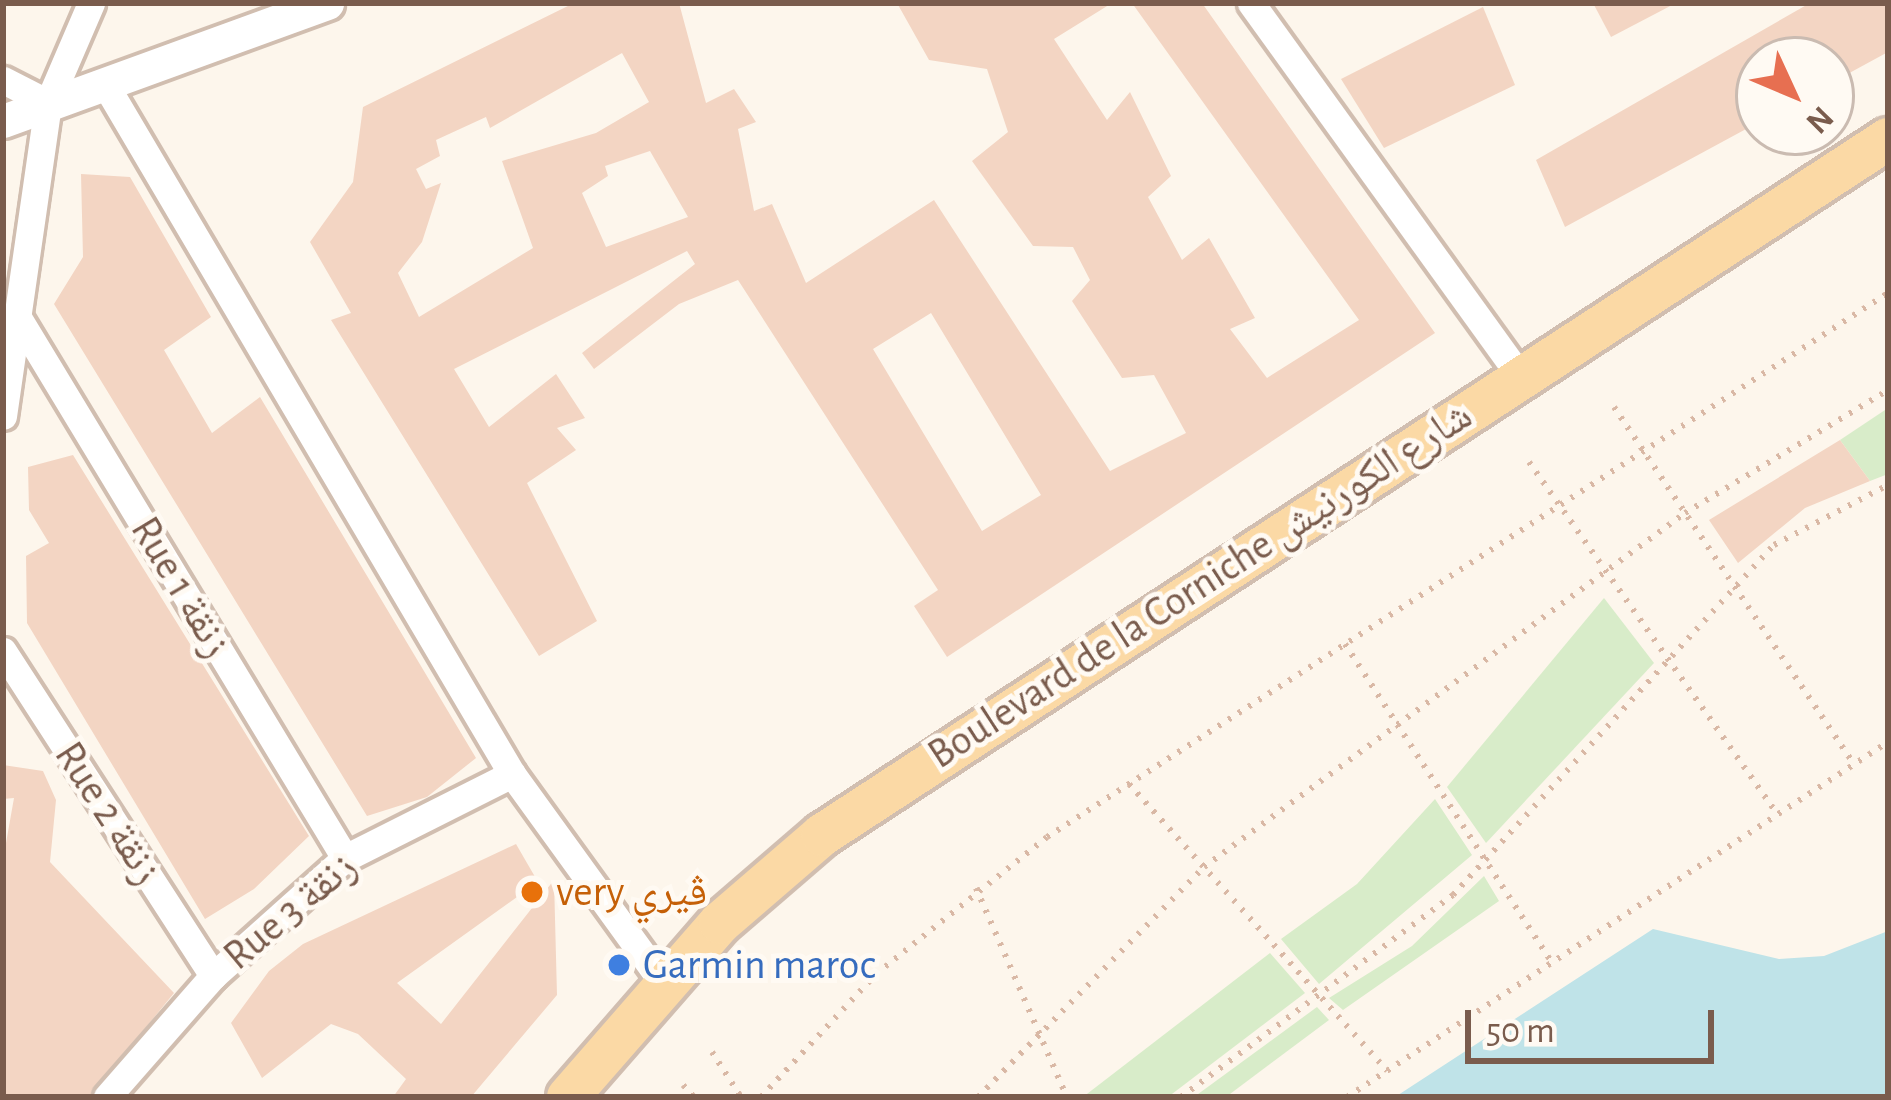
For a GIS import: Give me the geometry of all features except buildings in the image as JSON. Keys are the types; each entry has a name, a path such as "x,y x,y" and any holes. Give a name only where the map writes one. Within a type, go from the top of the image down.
{"main road":[{"name":"Boulevard de la Corniche شارع الكورنيش","path":"568,1097 749,895 837,824 1519,374 1888,139"}],"street":[{"path":"3,416 48,104 91,3"},
{"path":"3,121 327,3"},
{"path":"1251,3 1519,374"},
{"path":"3,80 48,104"},
{"path":"105,84 512,774 617,931 664,985"},
{"name":"Rue 1 زنقة","path":"17,316 344,858"},
{"name":"Rue 2 زنقة","path":"3,651 213,976"},
{"name":"Rue 3 زنقة","path":"106,1097 213,976 344,858 512,774"}],"path":[{"path":"761,1097 875,974 976,888 1129,784 1647,455 1888,293"},
{"path":"978,1097 1204,867 1685,513 1888,390"},
{"path":"1614,407 1854,764"},
{"path":"1528,462 1777,814"},
{"path":"1181,1097 1419,923 1486,861 1669,660 1732,583 1808,520 1888,485"},
{"path":"1346,644 1552,963"},
{"path":"1347,1097 1888,742"},
{"path":"1129,784 1387,1071"},
{"path":"976,888 1066,1097"},
{"path":"712,1052 741,1097"},
{"path":"683,1085 694,1097"}],"green space":[{"path":"1888,408 1888,474 1870,481 1840,440"},
{"path":"1604,598 1654,663 1486,843 1447,787"},
{"path":"1435,799 1472,855 1319,984 1281,939 1357,884"},
{"path":"1484,876 1499,901 1343,1010 1329,998 1412,946"},
{"path":"1270,953 1305,993 1168,1097 1083,1097"},
{"path":"1317,1007 1329,1020 1226,1097 1194,1097"}],"water":[{"path":"1653,929 1779,959 1824,956 1888,931 1888,1097 1395,1097"}],"place":[{"name":"very ڤيري","path":"532,892"},
{"name":"Garmin maroc","path":"619,965"}]}
